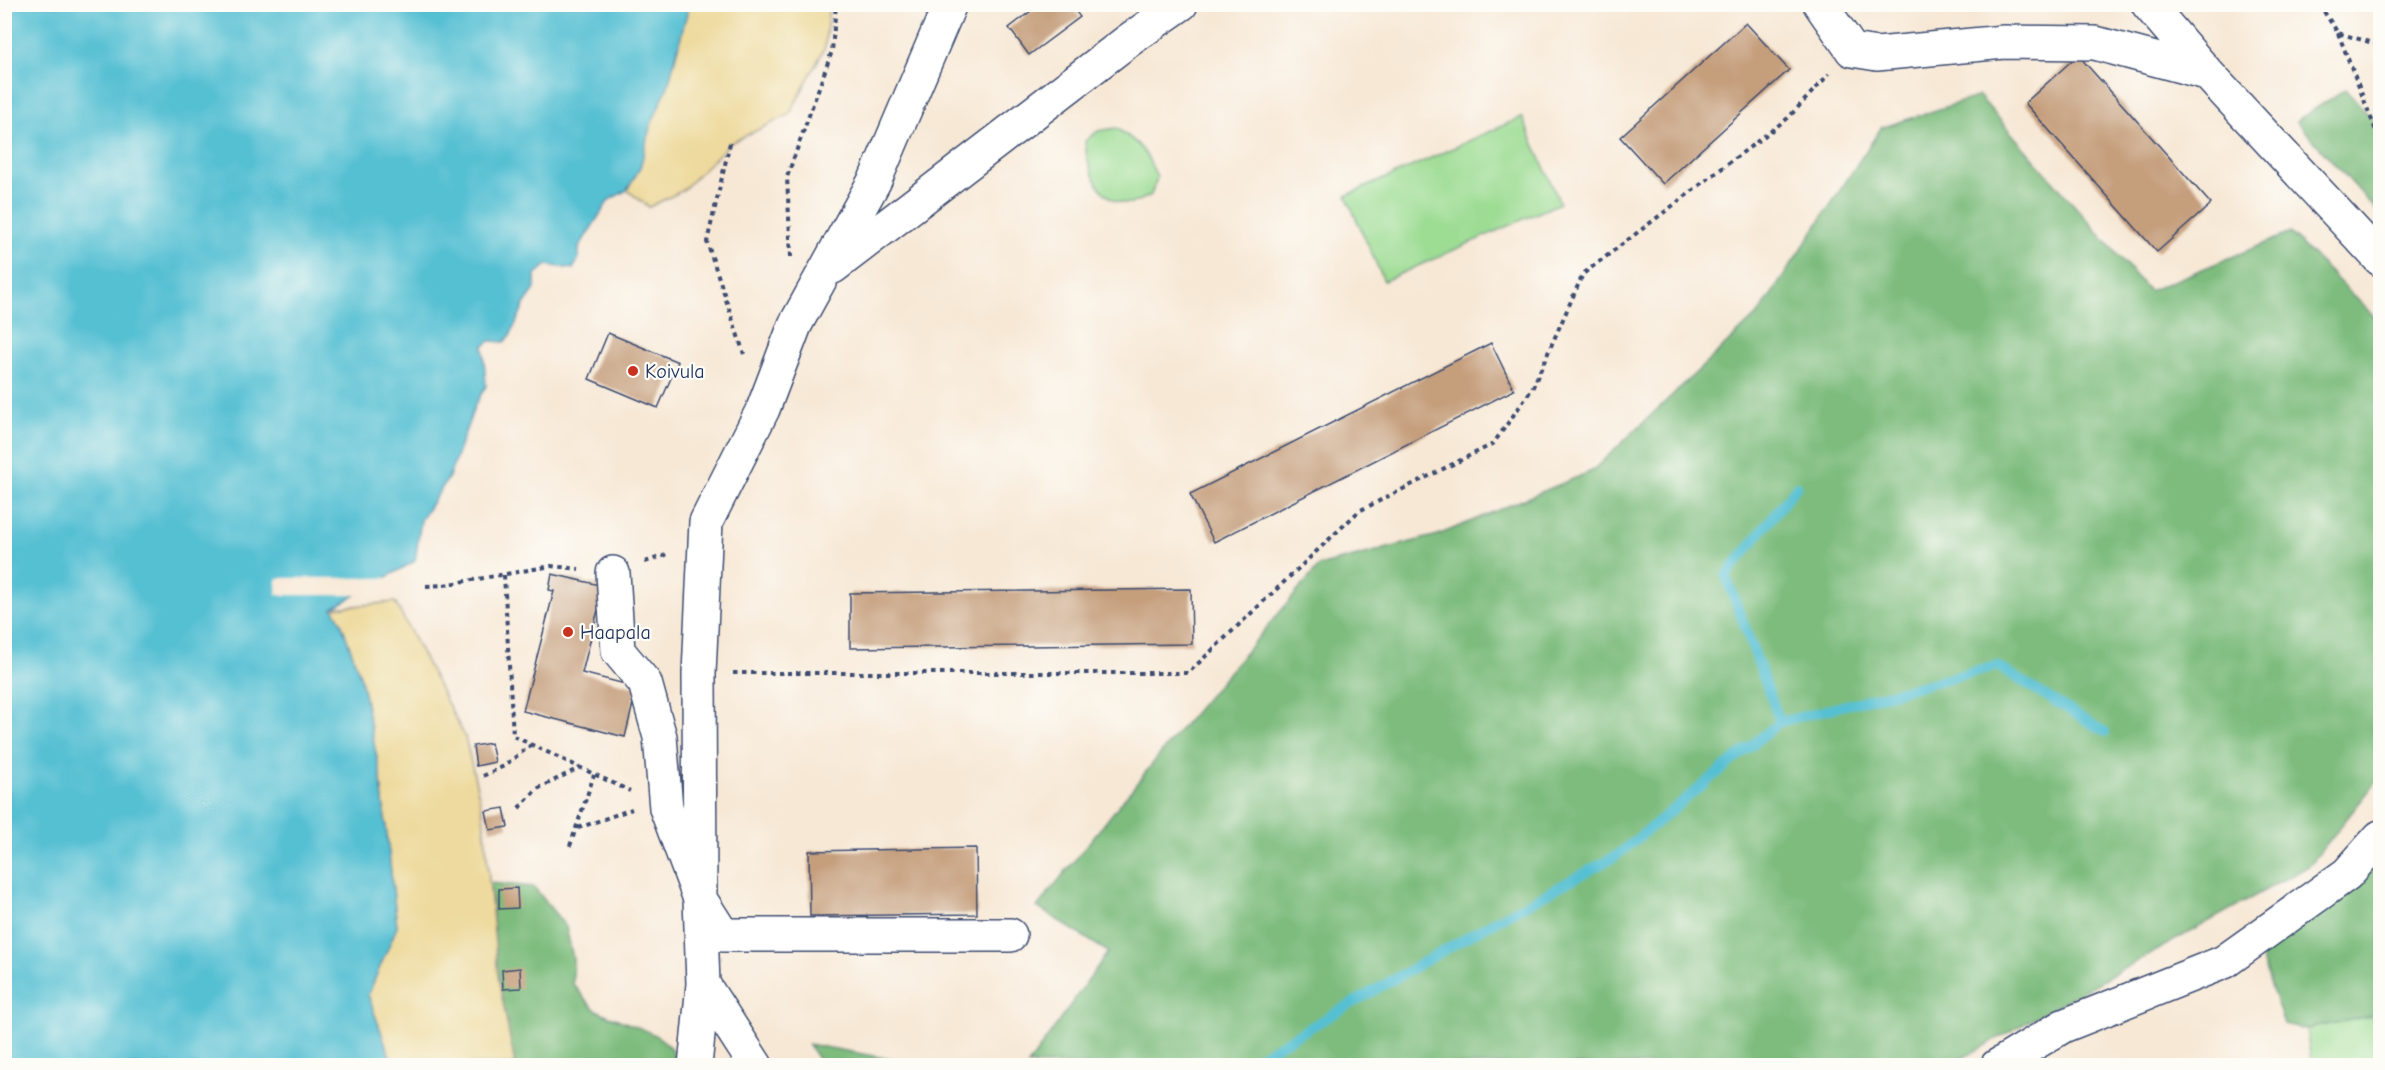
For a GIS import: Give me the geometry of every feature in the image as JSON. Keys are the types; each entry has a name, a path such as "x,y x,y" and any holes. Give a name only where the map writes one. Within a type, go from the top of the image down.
{"lane":[{"path":"695,1065 703,984 700,899 699,673 706,522 763,409 795,326 807,272 874,180 950,4"},
{"path":"1129,40 1135,4"},
{"path":"807,272 1181,4"},
{"path":"1820,4 1852,50 1877,54 2004,42 2094,43 2208,73"},
{"path":"2148,4 2208,73 2380,259"},
{"path":"613,573 618,651 645,683 660,737 659,805 700,899 723,935 1010,935"},
{"path":"1997,1065 2063,1026 2224,962 2347,874 2380,837"},
{"path":"703,984 756,1065"}],"path":[{"path":"807,272 787,177 832,51 836,4"},
{"path":"2319,4 2338,33 2380,141"},
{"path":"2338,33 2380,45"},
{"path":"699,673 1188,673 1359,511 1493,444 1532,389 1584,274 1788,118 1852,50"},
{"path":"730,143 707,242 763,409"},
{"path":"426,586 444,585 551,566 613,573 672,553 706,522"},
{"path":"504,575 513,736 659,805"},
{"path":"483,776 504,766 531,745"},
{"path":"519,808 537,789 579,768"},
{"path":"570,846 578,828 594,775"},
{"path":"578,828 659,805"}],"green space":[{"path":"2346,89 2380,128 2380,214 2296,121"},
{"path":"1979,96 2149,291 2290,233 2380,322 2380,777 2309,866 1950,1065 1028,1065 1108,952 1037,907 1178,732 1319,566 1438,535 1592,471 1760,312 1881,128"},
{"path":"1522,117 1560,203 1384,281 1346,196"},
{"path":"1116,128 1142,149 1157,178 1151,195 1132,203 1121,203 1111,199 1103,192 1088,162 1085,141 1098,131"},
{"path":"2380,855 2380,1014 2306,1029 2284,1024 2261,957"},
{"path":"490,883 534,887 566,927 573,958 573,984 586,1001 605,1014 657,1036 673,1053 675,1065 515,1065 498,977"},
{"path":"2380,1014 2380,1065 2312,1065 2306,1029"},
{"path":"808,1044 923,1065 822,1065"}],"sand":[{"path":"689,5 829,5 825,47 789,115 730,143 682,191 649,207 627,190 640,168 650,127 668,86"},
{"path":"395,602 465,737 483,813 498,977 515,1065 393,1065 368,995 397,926 380,773 361,679 341,622 333,608"}],"water":[{"path":"5,5 689,5 668,86 650,127 640,168 627,190 609,200 579,247 579,258 573,269 547,265 535,275 535,289 525,303 510,336 504,342 490,341 483,346 486,386 475,405 449,477 421,520 415,561 333,608 341,622 361,679 380,773 397,927 368,995 393,1065 5,1066"}],"pier":[{"path":"277,578 391,578 362,595 276,595"}],"building":[{"path":"1040,4 1070,4 1080,17 1029,55 1009,28"},
{"path":"1746,23 1789,70 1663,184 1620,137"},
{"path":"2078,55 2211,204 2157,252 2025,103"},
{"name":"Koivula","path":"608,333 678,362 658,408 589,379"},
{"path":"1491,343 1514,390 1214,542 1190,494"},
{"name":"Haapala","path":"552,574 604,586 582,673 637,687 625,737 523,711 554,591 549,590"},
{"path":"1191,589 1192,644 850,648 850,593"},
{"path":"491,743 495,762 476,766 473,746"},
{"path":"504,808 508,827 490,830 486,811"},
{"path":"976,848 977,914 810,916 809,851"},
{"path":"517,888 518,908 499,909 499,889"},
{"path":"520,968 521,988 503,989 502,970"}],"waterway":[{"path":"1780,722 1726,576 1797,486"},
{"path":"1243,1066 1483,928 1616,856 1780,722 1997,666 2105,732"}],"place":[{"name":"Koivula","path":"633,371"},
{"name":"Haapala","path":"568,632"}]}
